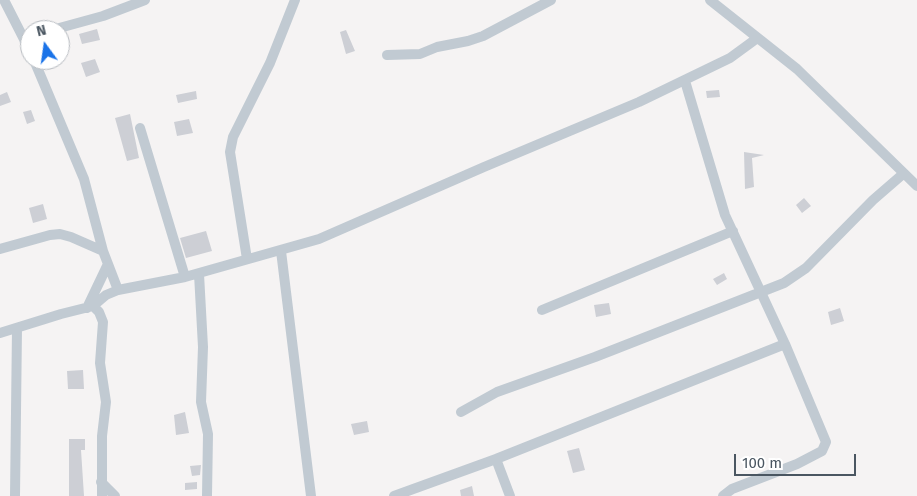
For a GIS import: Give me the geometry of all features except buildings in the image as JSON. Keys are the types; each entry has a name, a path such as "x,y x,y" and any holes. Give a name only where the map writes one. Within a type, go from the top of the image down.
{"street":[{"path":"4,0 20,26"},
{"path":"70,25 102,16 145,0"},
{"path":"246,259 230,152 234,137 270,64 295,0"},
{"path":"387,55 420,54 437,47 484,36 551,0"},
{"path":"710,0 756,39 797,69 917,186"},
{"path":"0,333 90,307 106,295 118,290 199,274 246,259 281,251 344,229 484,166 588,125 730,58 756,39"},
{"path":"38,70 84,179 103,252 118,290"},
{"path":"685,80 726,215 823,432 825,448 797,464 732,489 722,496"},
{"path":"140,128 185,277"},
{"path":"461,412 497,392 762,294 799,275 873,200 903,174"},
{"path":"542,310 732,230"},
{"path":"0,249 60,234 103,252"},
{"path":"281,251 311,496"},
{"path":"90,307 108,264"},
{"path":"199,274 203,347 201,402 208,434 207,496"},
{"path":"90,307 100,312 103,322 100,363 106,402 102,436 102,496"},
{"path":"15,496 17,328"},
{"path":"394,496 496,459 784,344"},
{"path":"496,459 510,496"},
{"path":"101,482 114,496"}]}
